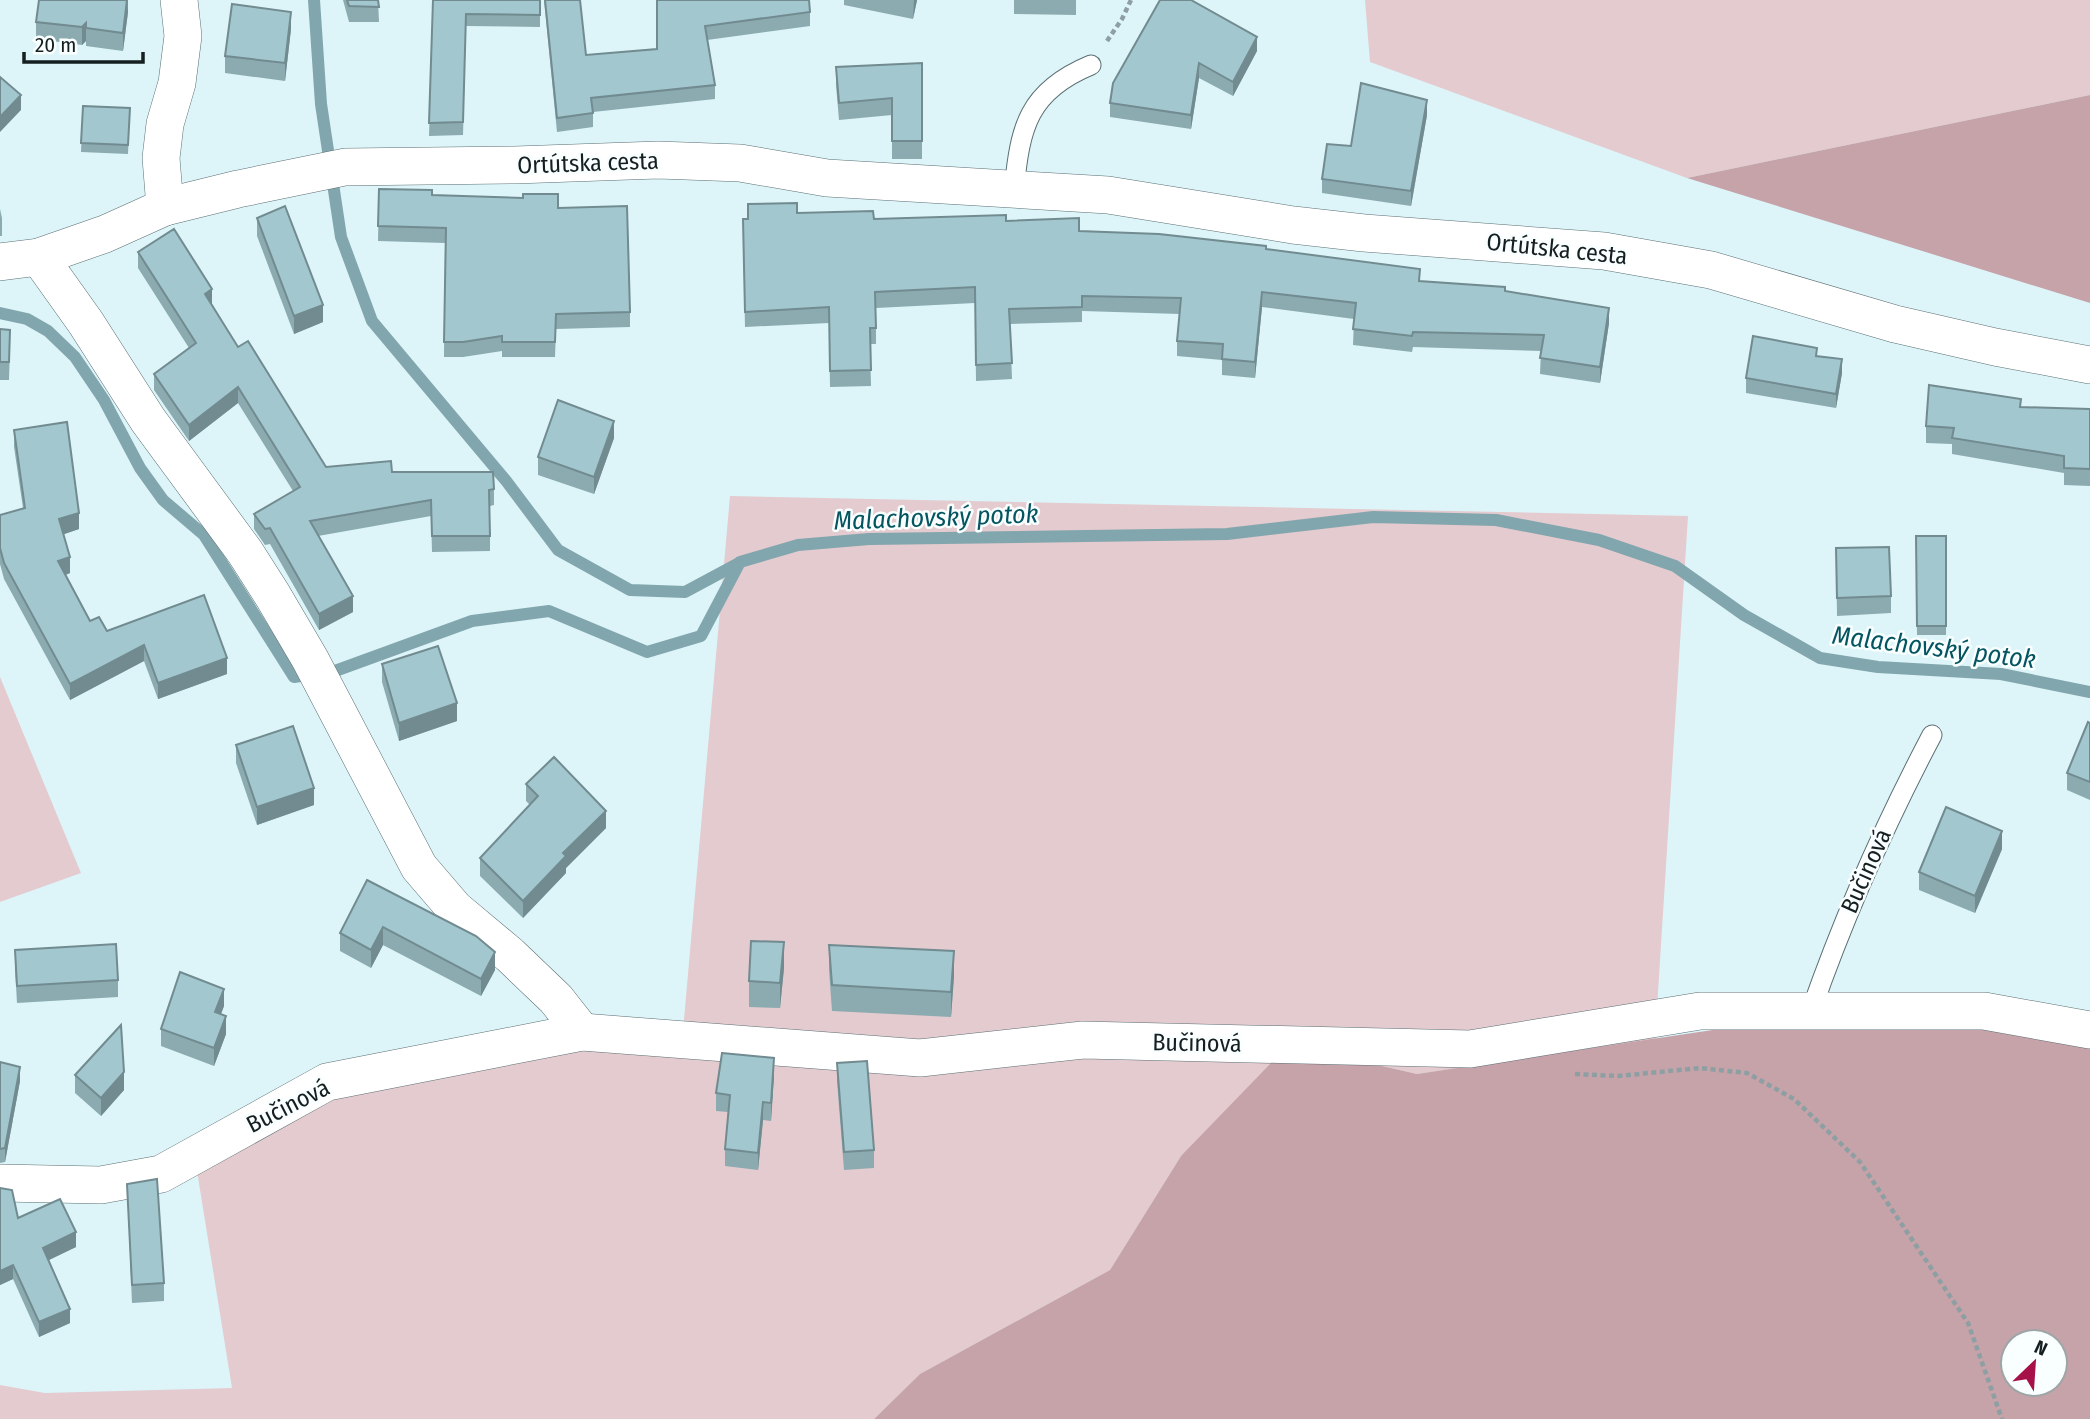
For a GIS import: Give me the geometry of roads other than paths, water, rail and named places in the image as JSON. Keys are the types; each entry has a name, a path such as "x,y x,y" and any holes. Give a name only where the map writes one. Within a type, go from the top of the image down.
{"street":[{"path":"165,207 161,158 165,124 177,83 183,36 179,0"},
{"name":"Ortútska cesta","path":"0,262 39,257 105,234 165,207 330,169 658,160 740,163 827,178 1108,195 1293,225 1364,233 1604,251 1711,270 1895,324 1994,347 2090,365"},
{"path":"39,257 148,420 245,552 316,671 419,867 455,909 510,955 556,999 582,1032"},
{"name":"Bučinová","path":"0,1184 101,1185 161,1174 327,1082 582,1032 920,1058 1083,1040 1470,1049 1700,1012 1984,1011 2090,1030"}],"lane":[{"path":"1014,190 1018,155 1027,119 1043,95 1068,74 1091,65"},
{"name":"Bučinová","path":"1811,1011 1839,933 1878,839 1932,735"}],"waterway":[{"path":"314,0 321,104 341,237 372,321 507,482 558,550 630,590 685,592 739,563"},
{"name":"Malachovský potok","path":"0,313 27,319 48,331 75,357 104,400 140,468 163,500 204,535 294,677 335,671 472,621 549,611 647,652 701,636 740,562 798,545 869,539 1227,534 1373,517 1496,520 1599,540 1675,566 1744,615 1820,658 1878,667 2001,674 2090,692"}]}
